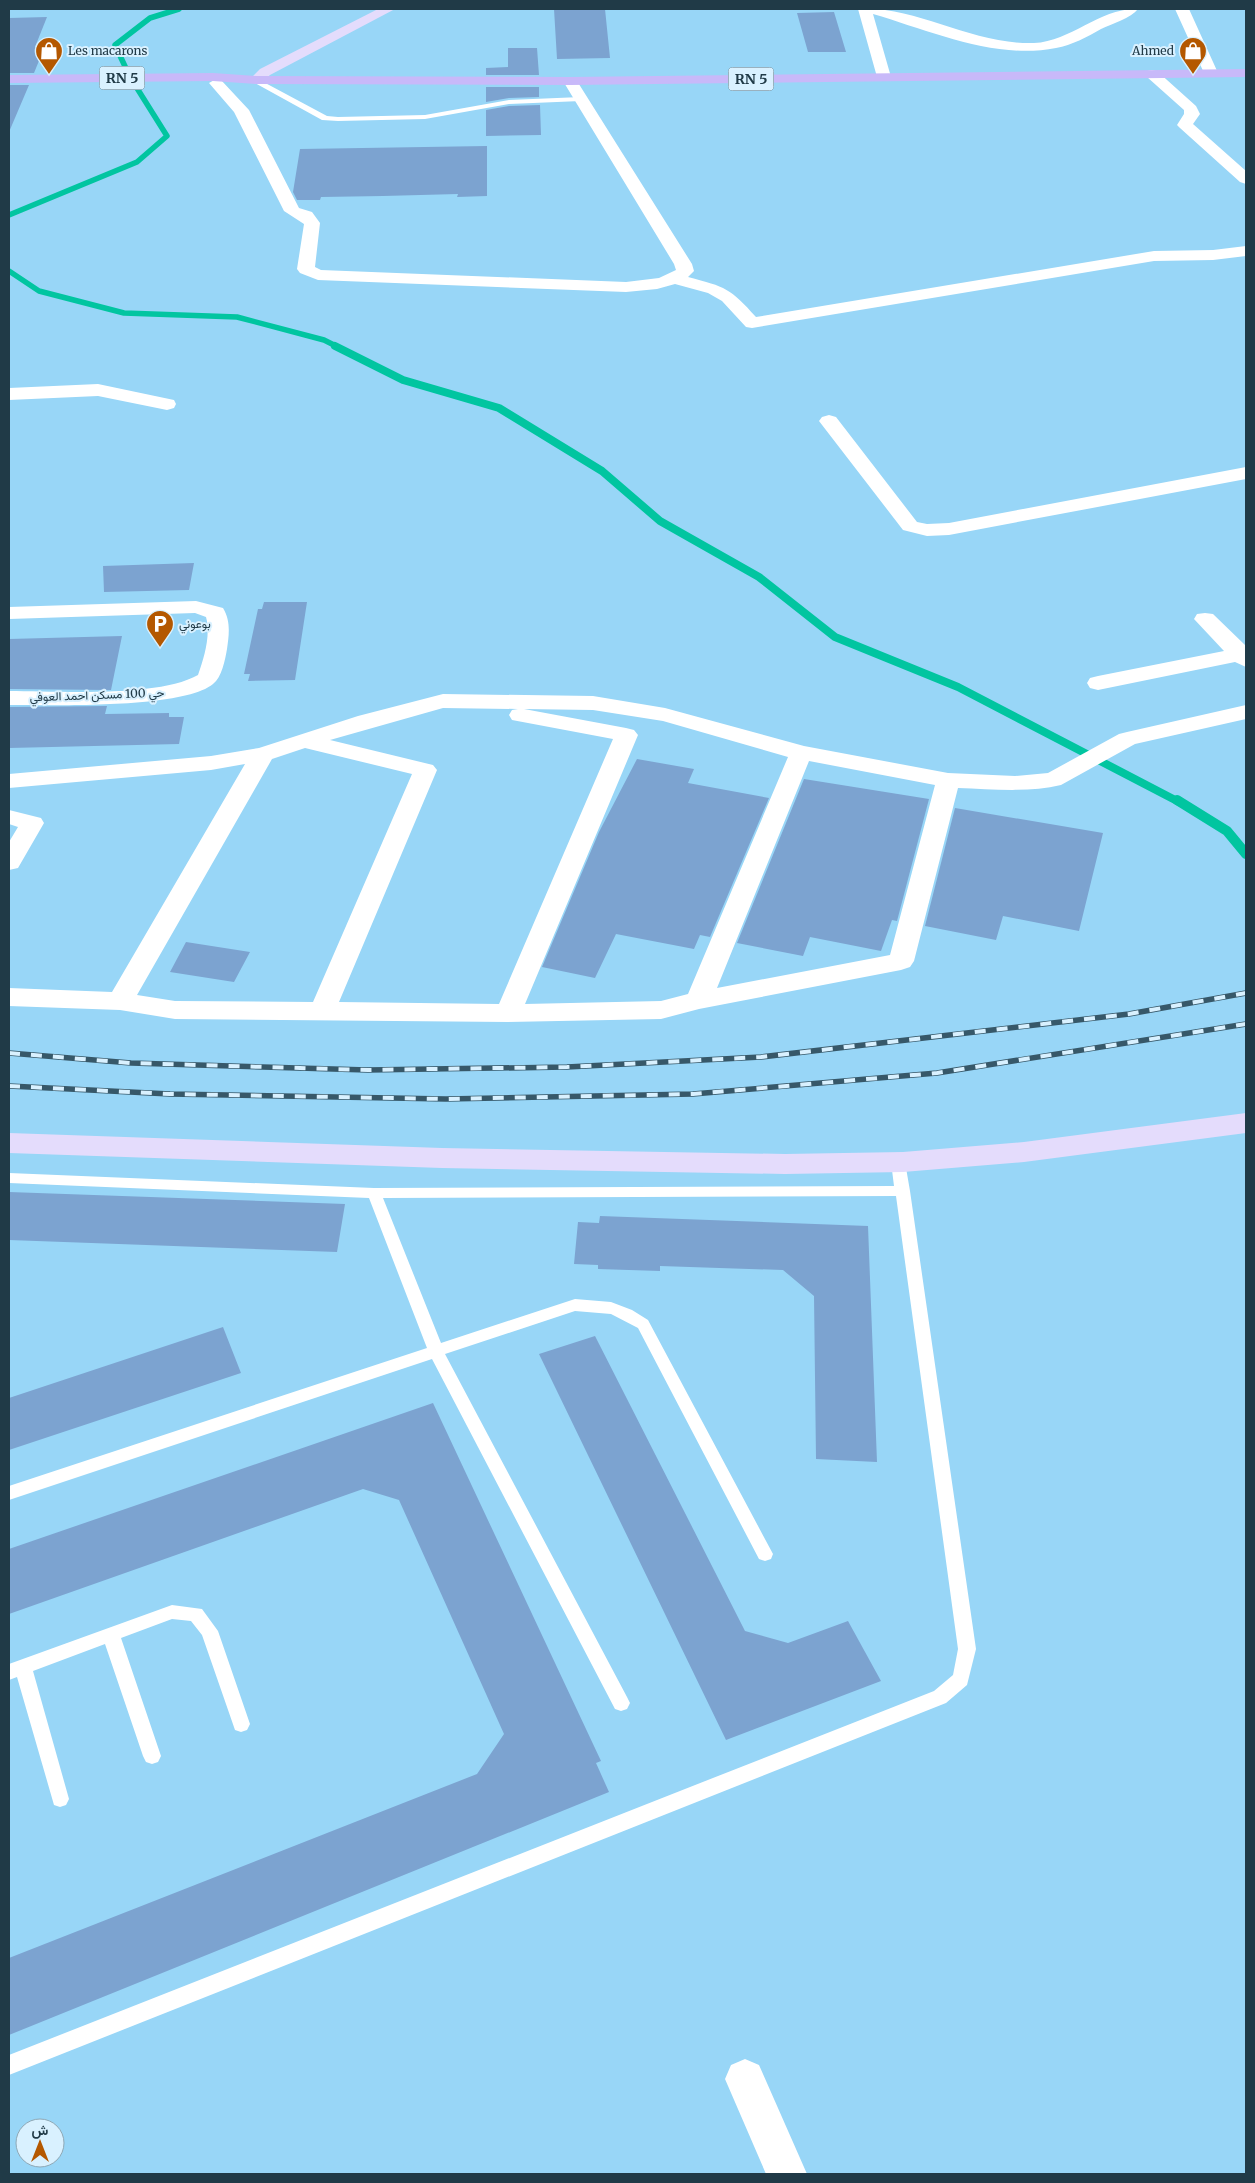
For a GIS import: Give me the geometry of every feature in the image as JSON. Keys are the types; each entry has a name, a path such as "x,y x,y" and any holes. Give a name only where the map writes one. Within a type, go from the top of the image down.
{"main road":[{"path":"256,80 265,72 388,9"},
{"name":"RN 5","path":"9,79 65,82 256,80 570,81 1246,73"},
{"name":"RN 5","path":"176,81 216,83 256,80"},
{"name":"RN 5","path":"9,88 65,82"},
{"path":"9,1142 442,1158 785,1164 898,1162 1024,1152 1246,1123"}],"street":[{"path":"865,9 884,77"},
{"path":"873,9 992,44 1023,47 1057,44 1131,9"},
{"path":"1182,9 1211,73"},
{"path":"1152,74 1191,109 1192,114 1185,125 1246,179"},
{"path":"570,81 682,264 685,271 676,279"},
{"path":"216,83 241,110 292,211 306,216 312,223 306,269 318,275 626,287 676,279 714,289 728,297 752,323 1154,256 1213,255 1246,250"},
{"path":"9,394 98,390 167,404"},
{"path":"829,421 910,526 927,530 949,529 1246,473"},
{"name":"حي 100 مسكن احمد العوفي","path":"9,613 196,607 214,613 218,624 213,665 206,680 186,689 161,695 9,698"},
{"path":"1205,619 1244,655"},
{"path":"1098,683 1244,655"},
{"path":"443,701 626,735 508,1013"},
{"path":"9,780 211,763 262,754 366,721 443,701 593,703 665,715 801,753 948,780 1015,783 1053,780 1127,739 1246,712"},
{"path":"304,741 425,770 322,1011"},
{"path":"699,1000 801,753"},
{"path":"120,1001 262,754"},
{"path":"9,997 120,1001 175,1010 508,1013 661,1010 699,1000 901,962 948,780"},
{"path":"9,817 32,823 9,862"},
{"path":"745,2079 787,2174"}],"lane":[{"path":"256,80 325,118 338,119 425,117 509,102 581,99"},
{"path":"9,2065 940,1697 961,1679 967,1649 898,1162"},
{"path":"9,1178 374,1193 903,1191"},
{"path":"374,1193 436,1351 621,1703"},
{"path":"9,1493 575,1305 614,1307 630,1314 643,1324 765,1554"},
{"path":"60,1800 16,1669 172,1612 196,1614 209,1631 241,1724"},
{"path":"111,1635 152,1756"}],"building":[{"path":"554,9 605,9 610,58 557,59"},
{"path":"834,12 846,52 808,52 797,13"},
{"path":"47,17 35,47 45,46 34,73 9,73 9,18"},
{"path":"508,48 537,48 539,75 486,75 486,68 508,67"},
{"path":"9,85 29,85 9,132"},
{"path":"486,87 539,87 539,97 509,98 486,102"},
{"path":"540,105 541,135 486,136 486,110 509,106"},
{"path":"487,146 487,196 457,197 458,194 321,197 320,200 297,200 293,192 300,149"},
{"path":"194,563 189,590 104,592 103,566"},
{"path":"264,602 307,602 295,680 248,681 250,674 244,674 258,609 262,609"},
{"path":"122,636 111,690 9,689 9,639"},
{"path":"107,706 105,714 169,713 169,717 184,717 179,744 9,748 9,707"},
{"path":"637,759 694,769 688,783 769,798 710,937 700,935 694,949 616,934 595,978 542,967 599,832"},
{"path":"804,779 929,799 897,921 892,920 881,951 810,937 803,956 737,943"},
{"path":"955,808 1103,833 1079,931 1003,916 996,940 925,926"},
{"path":"186,942 250,952 234,982 170,972"},
{"path":"9,1192 345,1204 337,1252 9,1240"},
{"path":"600,1216 868,1226 877,1462 816,1459 814,1296 783,1270 660,1266 660,1271 598,1269 598,1265 574,1264 578,1222 599,1223"},
{"path":"223,1327 241,1373 9,1450 9,1398"},
{"path":"595,1336 745,1631 788,1643 848,1621 881,1681 726,1740 539,1354"},
{"path":"433,1403 601,1761 596,1763 609,1792 9,2035 9,1958 477,1774 504,1734 399,1500 363,1489 9,1614 9,1549"}],"waterway":[{"path":"9,215 137,162 167,136 130,77 115,45 150,18 179,9"},
{"path":"9,271 39,291 124,313 237,317 324,340 338,347"},
{"path":"335,346 403,380 499,408 602,471 660,521 759,577 835,637 958,687 1179,802"},
{"path":"1177,800 1227,831 1246,854"}],"railway":[{"path":"9,1053 131,1063 368,1070 567,1067 761,1057 1129,1014 1246,993"},
{"path":"9,1086 170,1094 446,1099 693,1094 937,1073 1246,1024"}],"place":[{"name":"Les macarons","path":"49,75"},
{"name":"Ahmed","path":"1193,75"},
{"name":"بوعوني","path":"160,648"}]}
